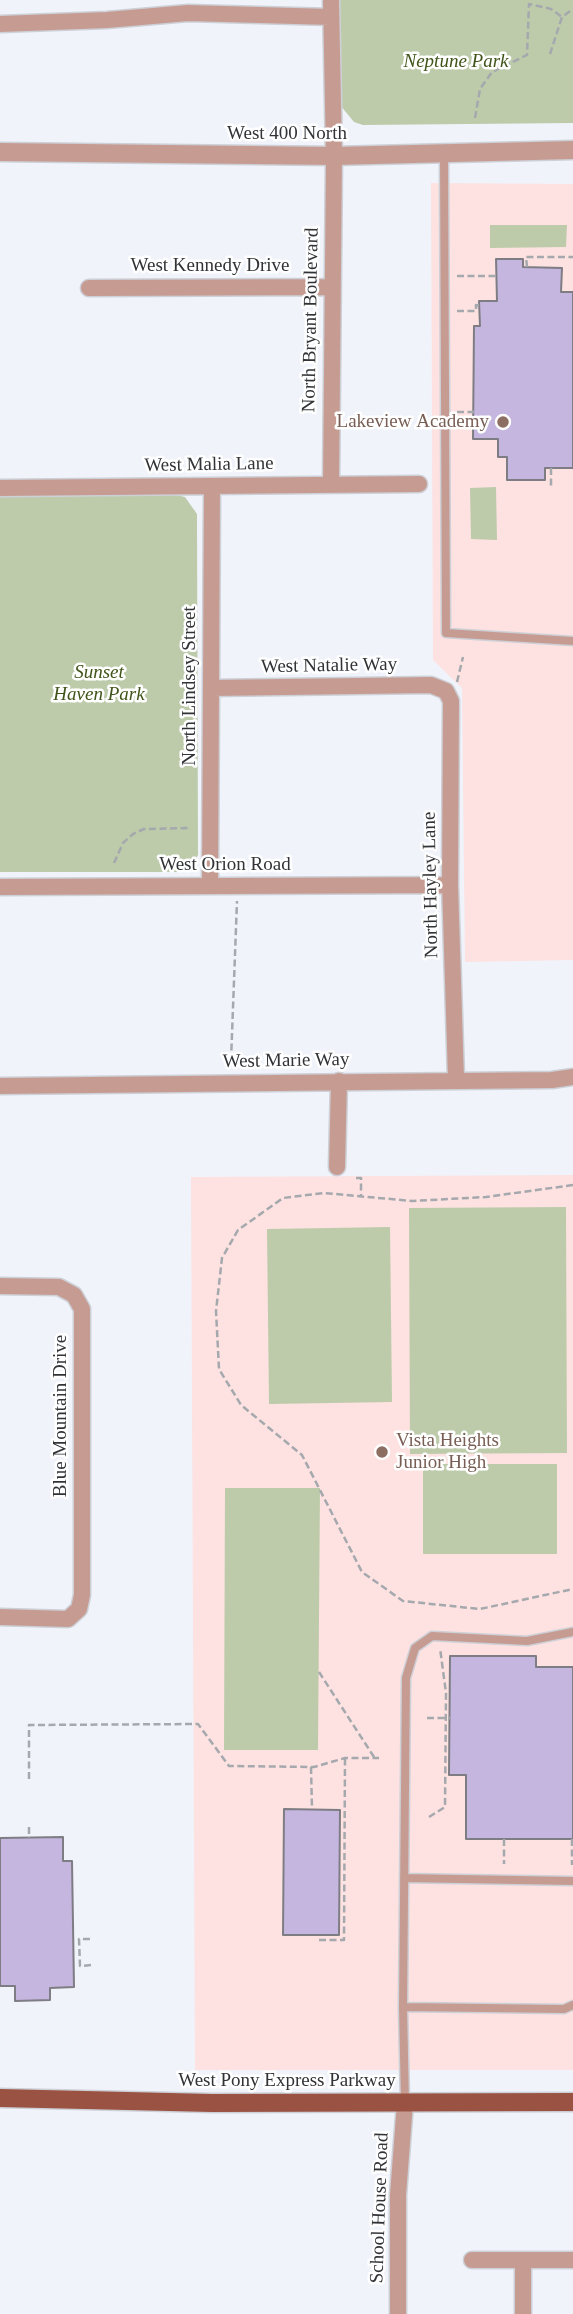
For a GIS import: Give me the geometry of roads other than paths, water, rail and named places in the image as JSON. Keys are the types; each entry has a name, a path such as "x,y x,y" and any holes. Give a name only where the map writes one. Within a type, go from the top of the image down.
{"main road":[{"name":"West Pony Express Parkway","path":"0,2098 405,2103 573,2102"}],"street":[{"path":"131,0 132,18"},
{"name":"North Bryant Boulevard","path":"331,0 334,156 331,485"},
{"path":"0,24 188,13 331,17"},
{"name":"West 400 North","path":"0,152 334,156 573,150"},
{"name":"West Kennedy Drive","path":"89,288 332,287"},
{"name":"West Malia Lane","path":"0,488 419,484"},
{"name":"North Lindsey Street","path":"210,886 212,486"},
{"name":"West Natalie Way","path":"211,688 431,685 451,688"},
{"name":"North Hayley Lane","path":"451,688 450,885 456,1079"},
{"name":"West Orion Road","path":"0,887 450,885"},
{"name":"West Marie Way","path":"0,1086 552,1080 573,1077"},
{"path":"337,1167 339,1081"},
{"name":"Blue Mountain Drive","path":"0,1286 59,1287 74,1296 82,1309 82,1595 79,1609 68,1619 0,1617"},
{"name":"School House Road","path":"398,2314 398,2195 405,2103"},
{"path":"472,2260 573,2260"},
{"path":"523,2260 523,2314"}],"lane":[{"path":"444,153 446,633 573,641"},
{"path":"405,2103 403,2007 406,1678 415,1648 432,1636 527,1641 573,1632"},
{"path":"404,1878 573,1881"},
{"path":"403,2007 564,2009 573,2005"}],"place":[{"name":"Lakeview Academy","path":"503,422"},
{"name":"Vista Heights Junior High","path":"382,1452"}],"park label":[{"name":"Neptune Park","path":"456,62"},
{"name":"Sunset Haven Park","path":"99,684"}]}
